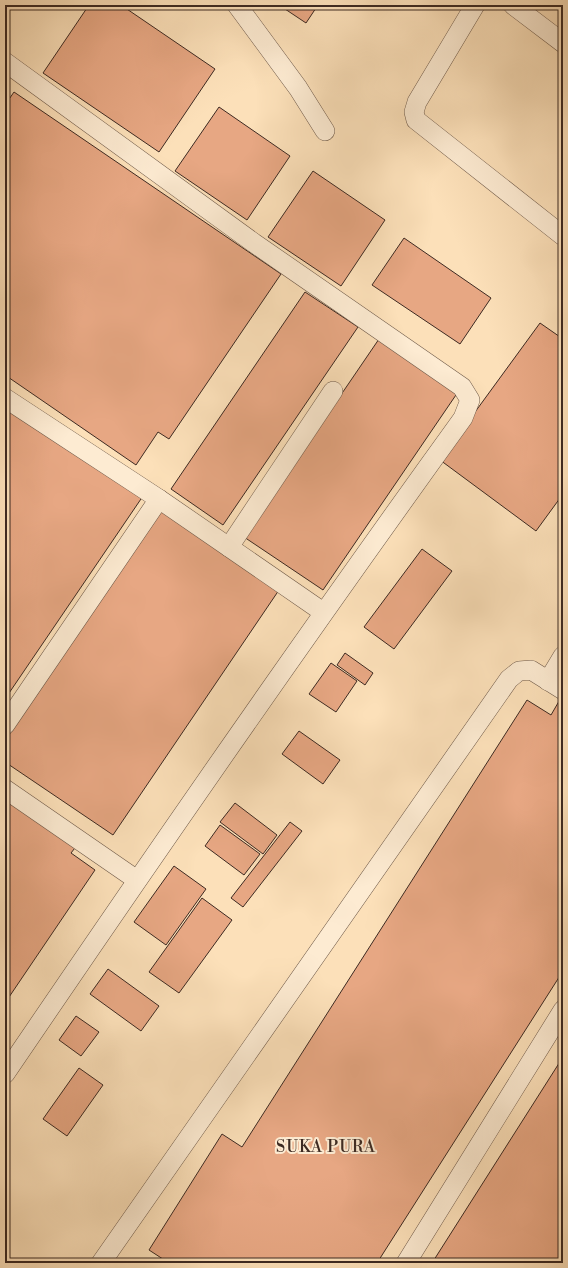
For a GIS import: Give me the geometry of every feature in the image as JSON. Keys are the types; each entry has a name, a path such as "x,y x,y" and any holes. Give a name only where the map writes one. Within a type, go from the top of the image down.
{"lane":[{"path":"237,5 298,88 325,131"},
{"path":"475,5 417,102 414,112 416,120 563,236"},
{"path":"513,5 563,43"},
{"path":"5,62 254,243 462,387 470,400 463,418 323,612 137,880 5,1074"},
{"path":"229,547 334,391"},
{"path":"5,398 159,499 323,612"},
{"path":"5,725 159,499"},
{"path":"101,1263 510,679 519,671 531,670 556,685 563,656"},
{"path":"5,789 137,880"},
{"path":"406,1263 563,1010"}],"building":[{"path":"89,5 121,5 215,69 159,152 43,73"},
{"path":"279,5 318,5 306,23"},
{"path":"14,92 281,274 169,439 158,432 136,465 5,375 5,105"},
{"path":"219,107 290,156 247,220 175,171"},
{"path":"313,171 385,220 341,286 268,237"},
{"path":"404,238 491,298 460,344 372,285"},
{"path":"305,292 358,327 223,525 171,489"},
{"path":"540,323 563,339 563,494 536,531 440,460"},
{"path":"379,339 458,392 323,590 244,537"},
{"path":"10,405 143,496 5,699 5,412"},
{"path":"158,508 279,590 113,835 5,762 5,734"},
{"path":"422,549 452,571 394,649 364,627"},
{"path":"345,653 373,673 365,685 337,665"},
{"path":"331,663 357,681 336,712 309,694"},
{"path":"562,696 563,971 377,1263 169,1263 149,1250 222,1134 242,1147 527,700 551,715"},
{"path":"299,731 340,760 323,784 282,754"},
{"path":"5,794 78,844 71,853 95,870 5,1003"},
{"path":"235,803 277,835 263,854 220,822"},
{"path":"290,822 302,831 243,907 231,898"},
{"path":"220,825 260,854 244,875 205,846"},
{"path":"174,866 206,889 166,945 134,922"},
{"path":"202,898 232,920 179,993 149,972"},
{"path":"108,969 159,1006 141,1031 90,994"},
{"path":"76,1016 99,1032 81,1056 59,1040"},
{"path":"563,1057 563,1263 432,1263"},
{"path":"79,1068 103,1085 67,1136 43,1119"}],"district":[{"name":"SUKA PURA","path":"326,1146"}]}
